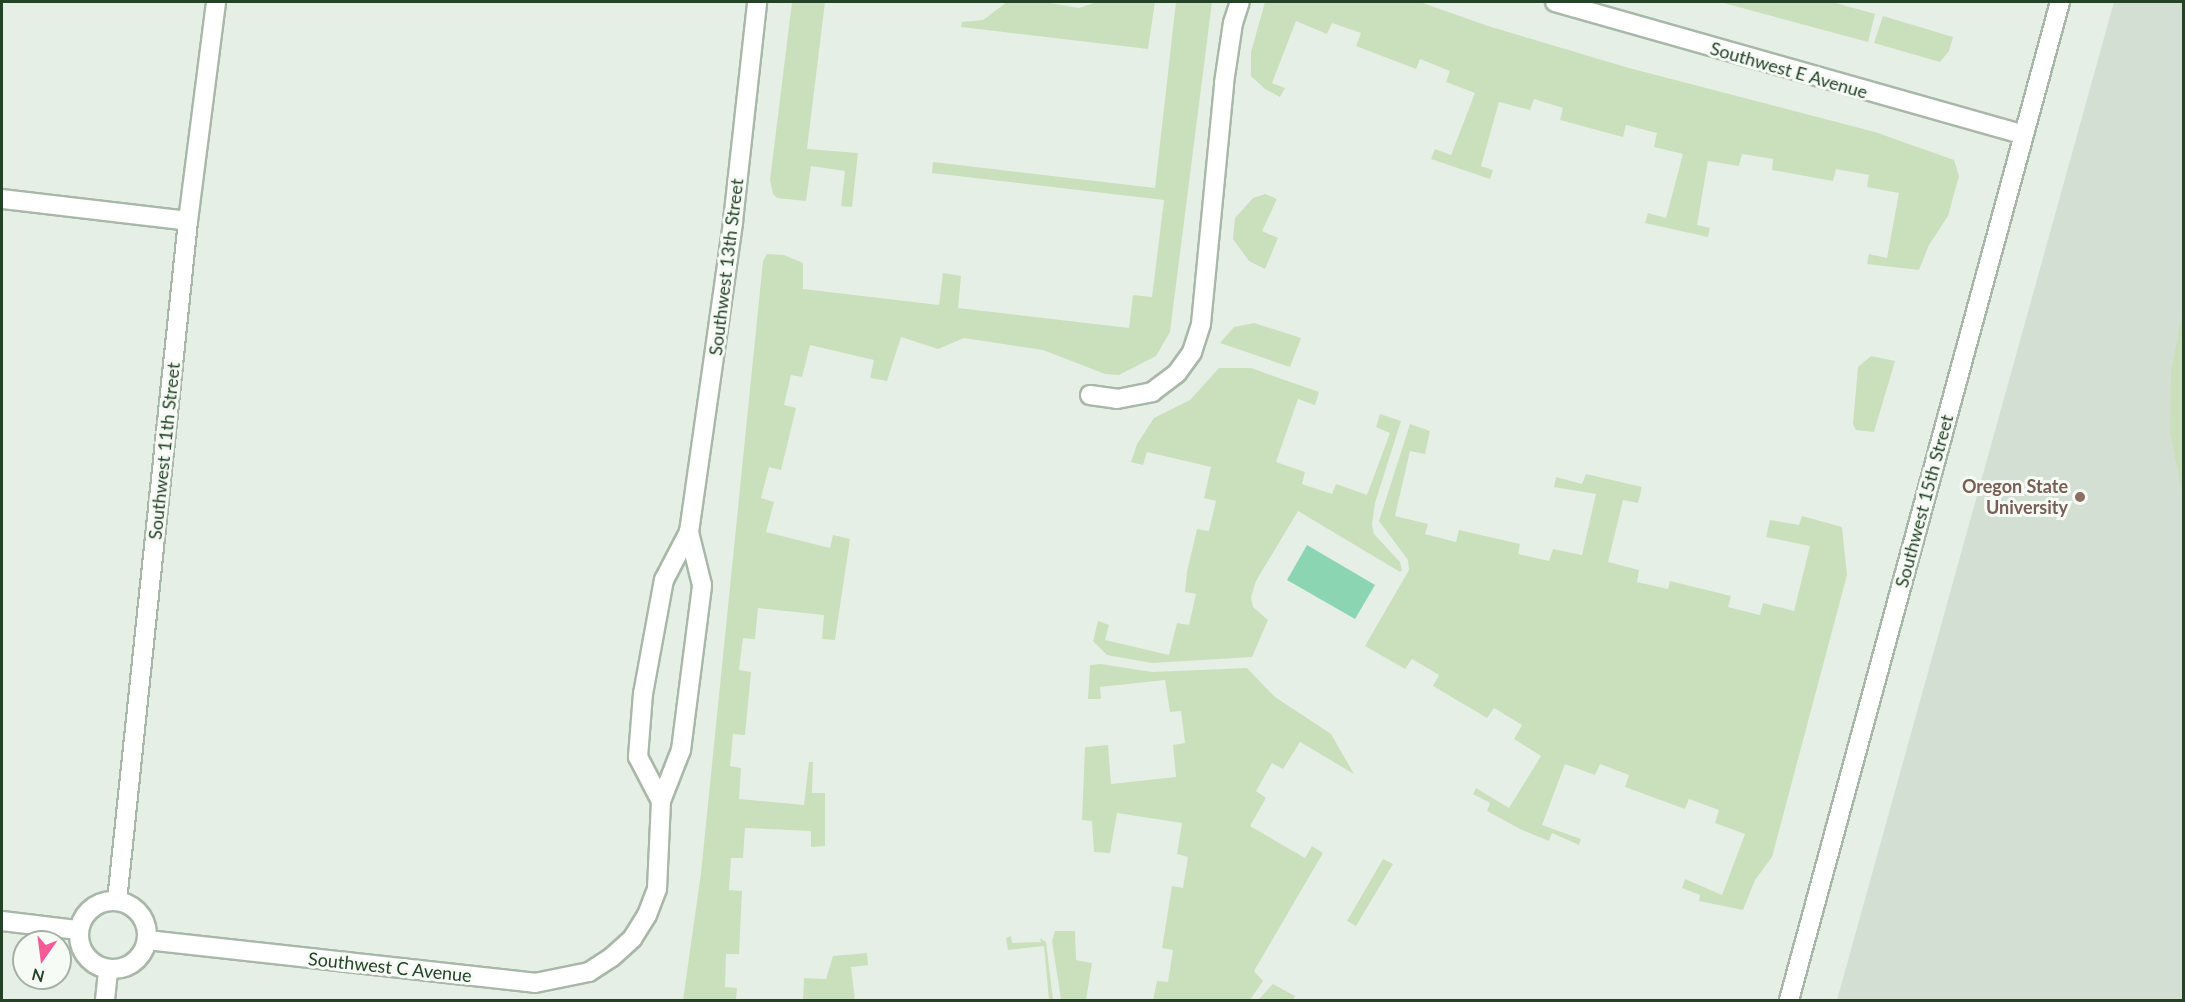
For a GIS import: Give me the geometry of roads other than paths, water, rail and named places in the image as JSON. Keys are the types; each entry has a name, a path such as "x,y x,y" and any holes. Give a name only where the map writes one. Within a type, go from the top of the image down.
{"street":[{"name":"Southwest 11th Street","path":"117,901 188,221 216,2"},
{"name":"Southwest 13th Street","path":"661,801 638,757 643,694 664,580 689,532 733,221 757,2"},
{"path":"1090,395 1117,399 1152,392 1177,374 1192,352 1202,324 1224,83 1233,23 1240,2"},
{"name":"Southwest E Avenue","path":"1555,2 2024,135"},
{"name":"Southwest 15th Street","path":"1789,1000 2060,2"},
{"path":"2,199 188,221"},
{"name":"Southwest 13th Street","path":"623,948 648,915 657,889 661,801 681,750 692,692 702,585 689,532"},
{"path":"117,901 141,914 147,940 134,963 108,969 85,956 78,930 92,907 117,901"},
{"path":"2,921 78,930"},
{"name":"Southwest C Avenue","path":"147,940 535,983 588,972 623,948"},
{"path":"105,1000 108,969"}],"place":[{"name":"Oregon State University","path":"2080,497"}]}
